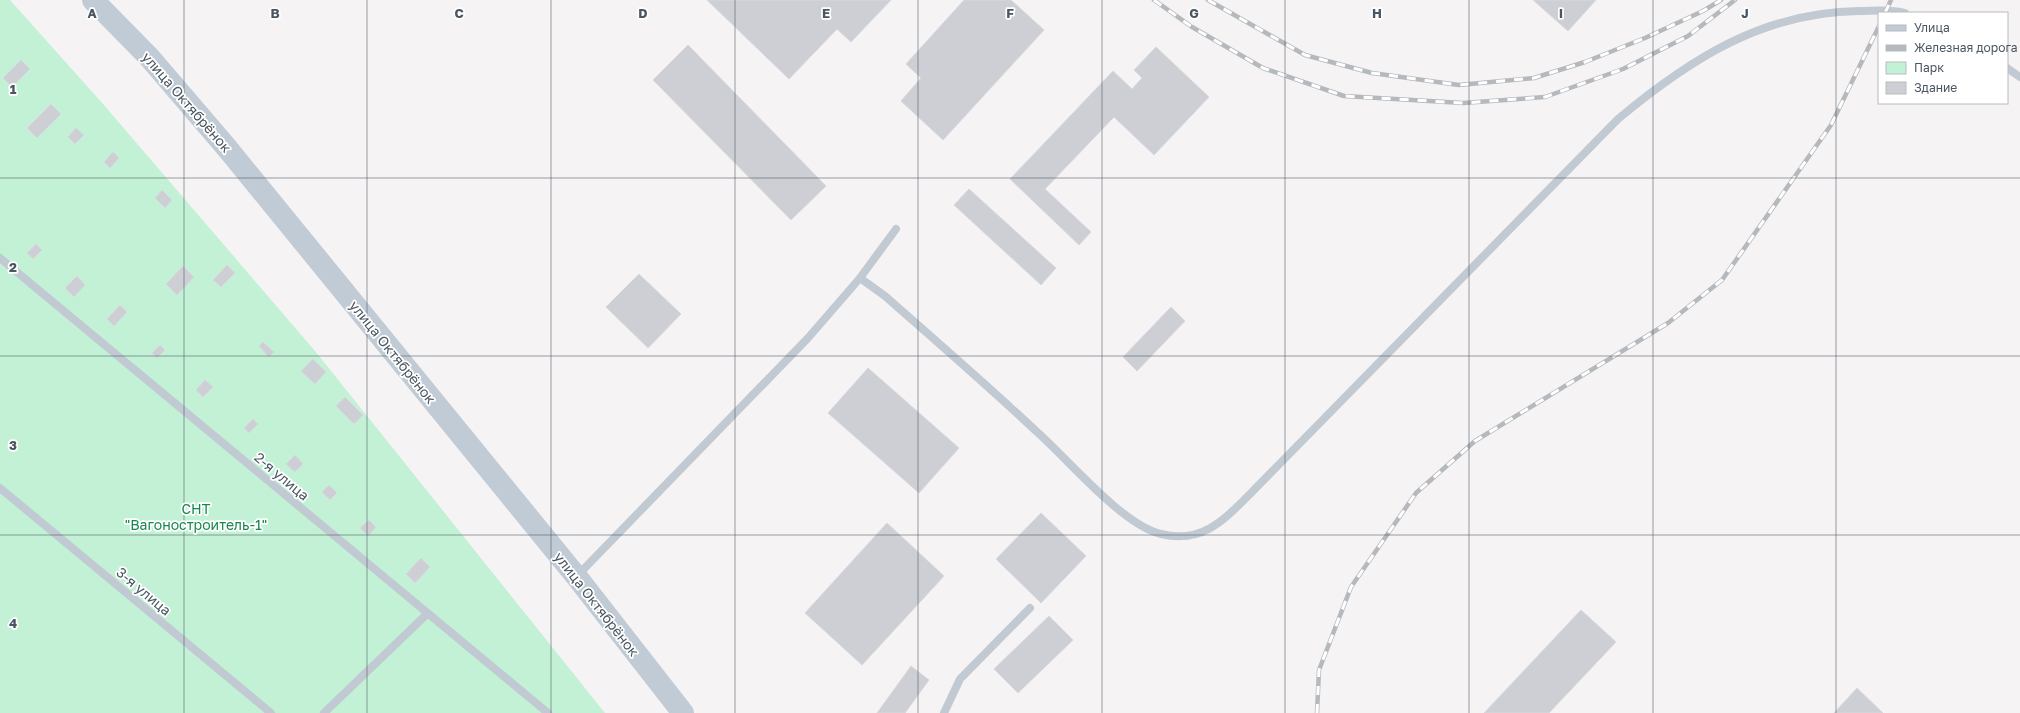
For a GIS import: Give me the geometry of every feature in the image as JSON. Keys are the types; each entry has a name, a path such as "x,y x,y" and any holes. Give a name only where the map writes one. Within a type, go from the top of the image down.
{"street":[{"name":"улица Октябрёнок","path":"93,0 149,57 227,148 576,576 683,713"}],"lane":[{"path":"860,278 885,296 1026,421 1112,504 1150,531 1162,535 1189,536 1218,525 1232,512 1618,119 1658,85 1720,47 1782,21 1836,11 1888,12"},
{"path":"2008,69 2020,77"},
{"path":"576,576 808,338 860,278 896,229"},
{"name":"2-я улица","path":"0,258 548,713"},
{"name":"3-я улица","path":"0,488 271,713"},
{"path":"944,713 960,679 1030,608"},
{"path":"324,713 428,614"}],"green space":[{"name":"СНТ \"Вагоностроитель-1\"","path":"0,0 10,0 103,104 315,351 605,713 0,713"}],"building":[{"path":"707,0 891,0 851,42 837,29 789,79"},
{"path":"964,0 1011,0 1044,30 943,140 901,101 921,78 906,64"},
{"path":"1533,0 1596,0 1568,31"},
{"path":"688,45 826,186 791,220 653,80"},
{"path":"1156,47 1209,97 1154,155 1114,117 1045,189 1091,232 1079,245 1010,179 1113,71 1132,89 1142,78 1134,70"},
{"path":"21,60 30,69 12,87 3,78"},
{"path":"51,104 61,114 37,138 27,128"},
{"path":"76,128 84,135 75,144 68,137"},
{"path":"113,152 119,158 110,168 104,162"},
{"path":"969,189 1056,268 1041,285 954,205"},
{"path":"162,190 172,200 165,208 155,198"},
{"path":"36,244 42,250 33,259 27,253"},
{"path":"227,265 235,273 221,287 213,280"},
{"path":"183,266 194,277 177,295 166,284"},
{"path":"639,274 681,314 648,348 606,307"},
{"path":"77,276 85,285 74,297 65,288"},
{"path":"120,305 127,312 114,326 107,319"},
{"path":"1171,307 1185,321 1137,371 1123,357"},
{"path":"263,342 274,352 269,357 259,346"},
{"path":"160,345 165,350 157,358 152,353"},
{"path":"313,359 326,372 315,384 301,371"},
{"path":"868,368 959,448 919,493 828,413"},
{"path":"205,380 213,387 203,397 196,390"},
{"path":"345,397 363,415 354,424 336,406"},
{"path":"253,419 258,424 249,433 244,428"},
{"path":"295,455 303,464 295,472 286,464"},
{"path":"329,485 337,493 330,500 322,492"},
{"path":"1041,513 1086,556 1041,603 996,559"},
{"path":"369,520 376,527 368,536 360,528"},
{"path":"887,523 944,576 862,665 805,613"},
{"path":"421,558 430,567 415,583 406,574"},
{"path":"1581,610 1616,642 1549,713 1484,713"},
{"path":"1049,616 1073,640 1018,693 994,669"},
{"path":"911,666 929,680 905,713 877,713"},
{"path":"1857,688 1883,713 1834,713"}],"railway":[{"path":"1154,0 1192,27 1263,68 1344,96 1463,103 1545,97 1623,69 1688,36 1735,0"},
{"path":"1208,0 1305,55 1372,73 1459,85 1534,78 1585,62 1645,38 1703,11 1721,0"},
{"path":"1885,12 1891,0"},
{"path":"1317,713 1319,670 1351,587 1416,493 1475,441 1668,323 1722,280 1831,125 1878,28"}]}
